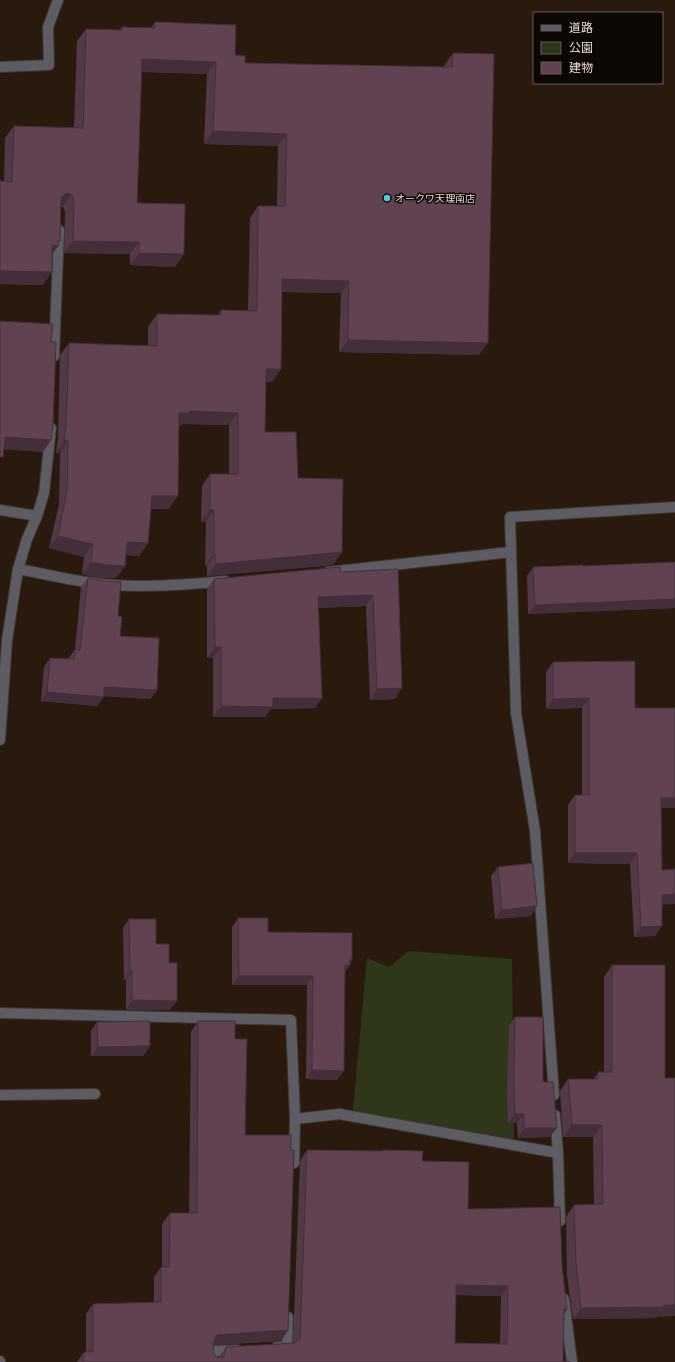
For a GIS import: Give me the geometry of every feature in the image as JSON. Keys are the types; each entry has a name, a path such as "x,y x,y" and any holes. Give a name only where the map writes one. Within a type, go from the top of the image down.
{"street":[{"path":"0,67 49,65 48,27 58,0"},
{"path":"54,368 59,220"},
{"path":"0,740 7,640 18,569 44,493 51,438 52,414"},
{"path":"560,1230 558,1153 535,831 516,713 510,517 675,507"},
{"path":"0,510 37,516"},
{"path":"321,572 511,552"},
{"path":"18,569 98,584 138,586 184,585 237,580"},
{"path":"0,1013 291,1020 295,1119 293,1174"},
{"path":"0,1095 95,1094"},
{"path":"295,1119 339,1114 558,1153"},
{"path":"563,1292 572,1362"},
{"path":"265,1348 287,1347 288,1307"},
{"path":"212,1362 213,1351 250,1349"}],"green space":[{"path":"409,951 512,959 514,1140 353,1111 367,958 389,967"}],"building":[{"path":"155,22 236,25 235,55 245,56 245,63 452,67 453,53 494,54 488,343 348,340 349,281 282,279 281,369 266,369 265,432 296,432 298,478 343,479 342,552 216,564 214,554 214,510 210,510 210,474 238,474 238,413 189,411 189,413 179,413 178,496 152,496 148,543 127,542 125,566 91,562 93,544 58,536 67,491 68,441 64,440 66,426 69,343 157,346 157,314 221,315 221,310 257,311 258,206 285,206 287,134 213,131 216,62 142,59 137,203 185,204 184,254 139,253 139,242 73,241 74,200 71,194 68,193 62,196 61,199 60,241 58,241 58,246 52,245 52,272 0,271 0,181 12,182 14,126 83,128 86,29 122,30 122,27 155,28"},
{"path":"0,321 53,324 51,342 56,342 53,425 51,440 5,437 3,457 0,457"},
{"path":"675,562 675,599 535,605 533,567"},
{"path":"340,567 340,572 398,569 402,688 377,689 373,595 318,597 322,698 273,698 273,707 221,706 221,647 215,647 214,579"},
{"path":"88,578 121,582 118,616 122,617 120,636 159,638 157,690 104,687 104,697 47,692 50,658 74,659 75,649 80,650"},
{"path":"635,661 635,708 675,708 675,798 661,798 662,870 675,869 675,894 662,895 662,926 641,927 637,853 575,853 575,795 589,795 589,698 553,699 553,662"},
{"path":"533,863 537,906 502,910 498,867"},
{"path":"238,918 268,918 268,932 352,933 352,960 350,960 350,965 345,965 344,1071 312,1070 313,976 239,976"},
{"path":"129,919 156,919 156,944 169,944 169,963 177,963 177,1001 132,1000"},
{"path":"612,965 665,965 665,1078 675,1078 675,1305 664,1305 664,1307 581,1308 576,1264 574,1205 603,1204 602,1125 572,1125 568,1079 598,1079 598,1072 612,1072"},
{"path":"515,1017 543,1017 543,1082 553,1082 557,1128 524,1128 524,1114 515,1114"},
{"path":"150,1021 150,1046 98,1047 97,1022"},
{"path":"198,1021 235,1021 235,1039 247,1039 245,1135 291,1135 291,1150 294,1150 288,1330 217,1335 214,1340 213,1351 216,1357 222,1358 224,1356 226,1347 295,1343 300,1339 307,1150 383,1150 423,1151 422,1161 469,1162 468,1209 560,1207 562,1266 567,1309 564,1309 563,1361 570,1362 83,1362 84,1352 93,1352 93,1304 161,1302 161,1267 169,1267 170,1213 197,1213","holes":["456,1285 508,1286 507,1344 455,1343"]}],"place":[{"name":"オークワ天理南店","path":"387,198"}]}
